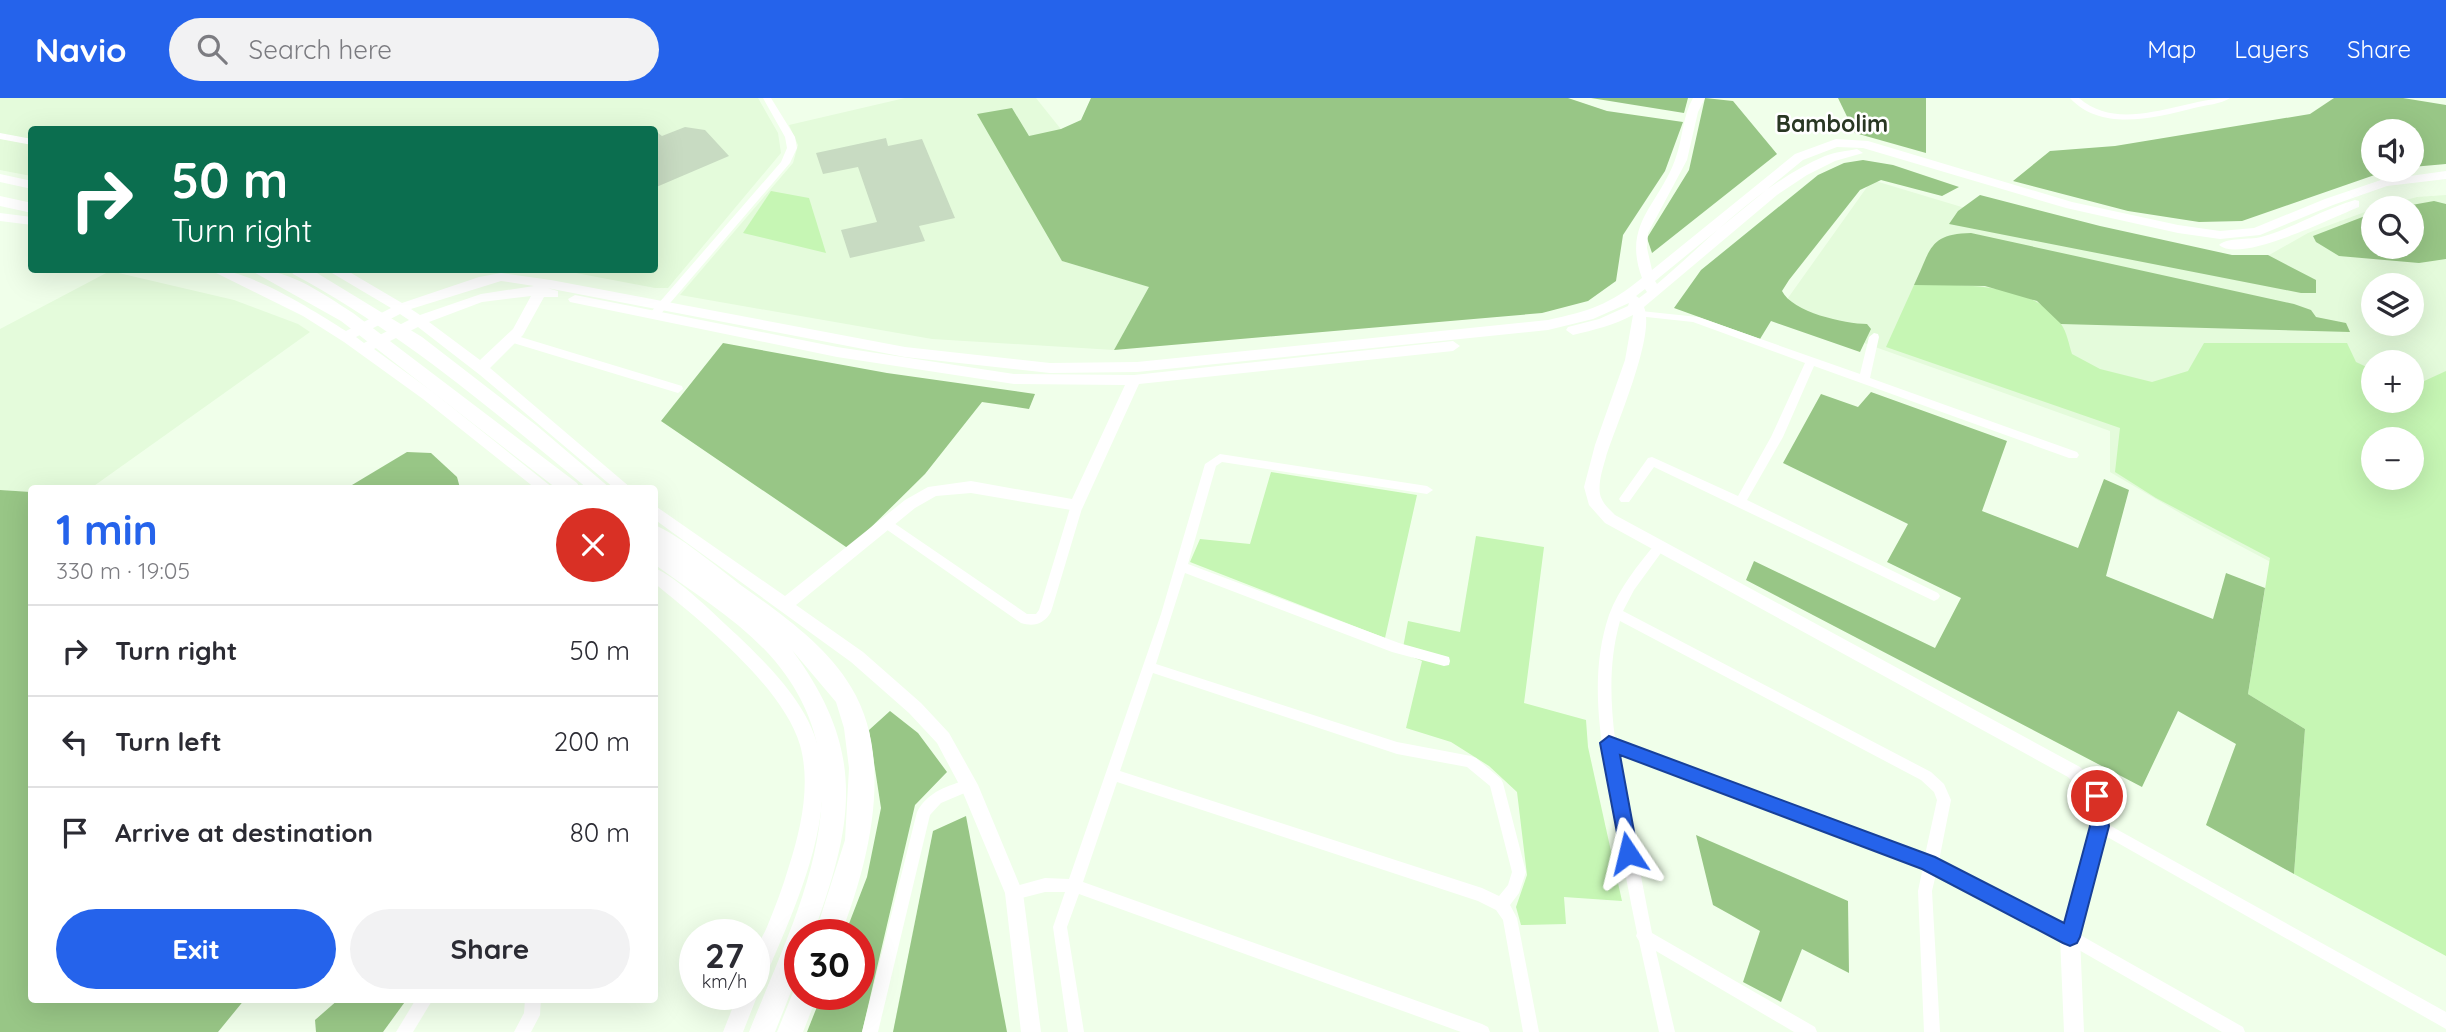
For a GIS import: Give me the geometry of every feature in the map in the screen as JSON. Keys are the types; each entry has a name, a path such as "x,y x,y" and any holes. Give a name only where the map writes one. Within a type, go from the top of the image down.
{"highway":[{"path":"0,188 28,194"},
{"path":"0,201 28,207"},
{"path":"267,273 316,287 365,307 425,350 596,485"},
{"path":"302,273 348,326 395,352 566,485"},
{"path":"658,536 808,652 841,689 856,726 863,768 863,815 849,881 834,919"},
{"path":"658,555 750,624 782,654 812,691 827,729 835,770 836,820 820,883 806,919"},
{"path":"762,1032 784,976"},
{"path":"790,1032 799,1010"}],"main road":[{"path":"1651,287 1639,252 1642,226 1680,162 1699,98"},
{"path":"348,326 478,281 501,277 961,374 1050,381 1134,380 1553,334 1596,325 1636,305 1651,287 1799,157 1816,148 1836,143 1864,144 2070,205 2178,229 2220,235 2256,232 2329,202 2385,183 2446,175"},
{"path":"1651,287 1812,165 1842,153 1867,153 1905,162 2069,212 2228,246 2250,245 2267,240 2340,209 2396,191 2446,183"},
{"path":"0,178 28,184"},
{"path":"0,217 28,220"},
{"path":"224,273 348,326 365,348 541,485"},
{"path":"342,273 417,320 480,368 620,485"},
{"path":"365,348 417,320 490,297 540,287"},
{"path":"480,368 514,339 533,314 540,287"},
{"path":"657,312 905,352 1007,365 1108,369 1548,325 1636,305"},
{"path":"1636,305 1638,343 1599,457 1592,488 1596,505 1610,519 2074,772 2097,796 2100,826 2070,937 2074,1032"},
{"path":"785,606 910,504 933,491 971,487 1077,505 1134,380"},
{"path":"658,514 857,657 915,708 943,738 969,785 1014,893 1031,1032"},
{"path":"658,578 691,603 775,687 799,719 809,746 814,776 811,808 785,906 770,942"},
{"path":"733,1032 742,1010"}],"street":[{"path":"657,312 785,163 792,148 790,137 767,98"},
{"path":"2074,98 2082,110 2102,116 2137,116 2225,98"},
{"path":"0,136 28,141"},
{"path":"1636,305 1694,319 2073,455"},
{"path":"1864,380 1874,337"},
{"path":"514,339 678,389"},
{"path":"1740,502 1777,437 1811,361"},
{"path":"1076,1032 1060,927 1150,667 1215,460 1427,490"},
{"path":"1625,499 1652,461 1934,596"},
{"path":"887,524 1026,620 1039,620 1045,612 1077,505"},
{"path":"1660,545 1636,577 1616,613 1605,662 1609,743 1643,936 1667,1032"},
{"path":"1180,566 1397,648 1444,661"},
{"path":"1616,613 1926,776 1939,788 1944,800 1925,891 1932,1032"},
{"path":"1150,667 1397,748 1471,762 1496,783 1519,872 1514,888 1500,905"},
{"path":"1609,743 1929,863 2070,937 2237,1032"},
{"path":"1114,775 1482,895 1500,905 1510,918 1531,1032"},
{"path":"870,1032 916,847 920,816 938,794 969,785"},
{"path":"2100,826 2446,1021"},
{"path":"1014,893 1045,885 1076,886 1482,1032"},
{"path":"1643,936 1809,1032"},
{"path":"404,1032 422,1003"},
{"path":"522,1032 532,1015 533,1003"}],"shaded area":[{"path":"0,98 758,98 778,133 781,153 668,288 576,273 658,273 658,126 28,126 28,175 0,170"},
{"path":"905,98 1036,98 1068,138 1062,261 1150,287 1114,350 932,339 680,295 793,163 798,145 789,125"},
{"path":"1872,180 1975,211 2248,267 2308,233 2361,213 2361,259 2424,259 2424,197 2446,195 2446,655 2197,523 2110,472 2110,431 1864,343 1783,305"},
{"path":"106,273 119,273 234,300 298,324 310,332 95,485 28,485 28,492 0,490 0,329"}],"green space":[{"path":"1091,98 1568,98 1607,111 1683,122 1665,171 1623,235 1616,281 1588,301 1542,313 1114,350 1149,287 1062,261 977,114 1012,108 1029,136 1061,129 1081,120"},
{"path":"1591,98 1688,98 1684,113"},
{"path":"1705,98 1733,101 1777,154 1652,253 1647,238 1689,170"},
{"path":"1838,98 1926,98 1926,153 1855,133"},
{"path":"2334,98 2403,98 2446,105 2446,164 2424,166 2424,119 2361,119 2361,180 2242,221 2199,222 2128,211 2013,181 2050,151 2115,146 2310,114"},
{"path":"1863,160 1893,165 1959,187 1942,196 1881,180 1860,190 1782,291 1796,305 1807,311 1846,322 1867,324 1871,329 1860,352 1771,321 1760,339 1674,308 1701,270 1818,175 1844,163"},
{"path":"771,191 809,198 826,253 743,233"},
{"path":"1980,195 2100,226 2232,255 2268,255 2316,280 2316,293 2301,293 1949,224 1958,211"},
{"path":"2434,201 2446,204 2446,259 2419,263 2373,259 2424,259 2424,203"},
{"path":"2361,218 2361,258 2339,256 2316,242 2313,236"},
{"path":"1971,233 2294,304 2311,310 2316,317 2346,323 2350,332 2061,324 2037,301 1985,286 1914,285 1933,246 1946,237"},
{"path":"1937,284 2005,290 2037,302 2050,311 2061,324 2072,354 2100,369 2152,382 2188,371 2204,343 2347,343 2356,362 2361,364 2361,413 2424,413 2424,381 2446,371 2446,956 2294,874 2305,729 2248,694 2270,558 2156,498 2115,472 2120,428 1886,347 1914,285"},
{"path":"723,343 887,373 1035,394 1029,409 982,402 925,474 849,549 661,421"},
{"path":"1871,392 2007,441 1982,511 2078,548 2104,479 2129,490 2106,576 2213,619 2226,573 2265,588 2248,694 2305,729 2294,874 2206,825 2236,744 2178,711 2142,787 1746,580 1754,561 1935,648 1961,598 1887,562 1908,524 1783,463 1821,394 1858,407"},
{"path":"407,452 431,453 457,477 459,485 352,485"},
{"path":"1271,472 1417,495 1385,638 1190,562 1200,539 1250,544"},
{"path":"0,490 28,492 28,1003 242,1003 218,1032 0,1032"},
{"path":"1476,536 1544,547 1524,703 1586,720 1588,747 1622,901 1564,897 1566,924 1521,925 1516,907 1527,875 1517,792 1489,766 1451,742 1406,728 1422,661 1402,653 1408,621 1460,632"},
{"path":"890,711 918,733 947,772 915,805 875,976 875,919 851,919 867,877 881,808 869,730"},
{"path":"966,816 1007,1032 893,1032 933,831"},
{"path":"1696,835 1848,901 1849,973 1802,949 1781,1002 1743,982 1760,931 1713,905"},
{"path":"334,1003 404,1003 383,1032 316,1032 315,1020"},
{"path":"816,1010 867,1010 862,1032 807,1032"}],"building":[{"path":"685,127 705,130 729,156 658,186 658,133 662,136"},
{"path":"886,138 888,146 922,139 955,218 919,226 925,241 850,258 841,230 877,222 858,167 823,174 816,153"}],"district":[{"name":"Bambolim","path":"1832,124"}],"route":[{"path":"1628,853 1609,743 1929,863 2070,937 2100,826 2097,796"}]}
